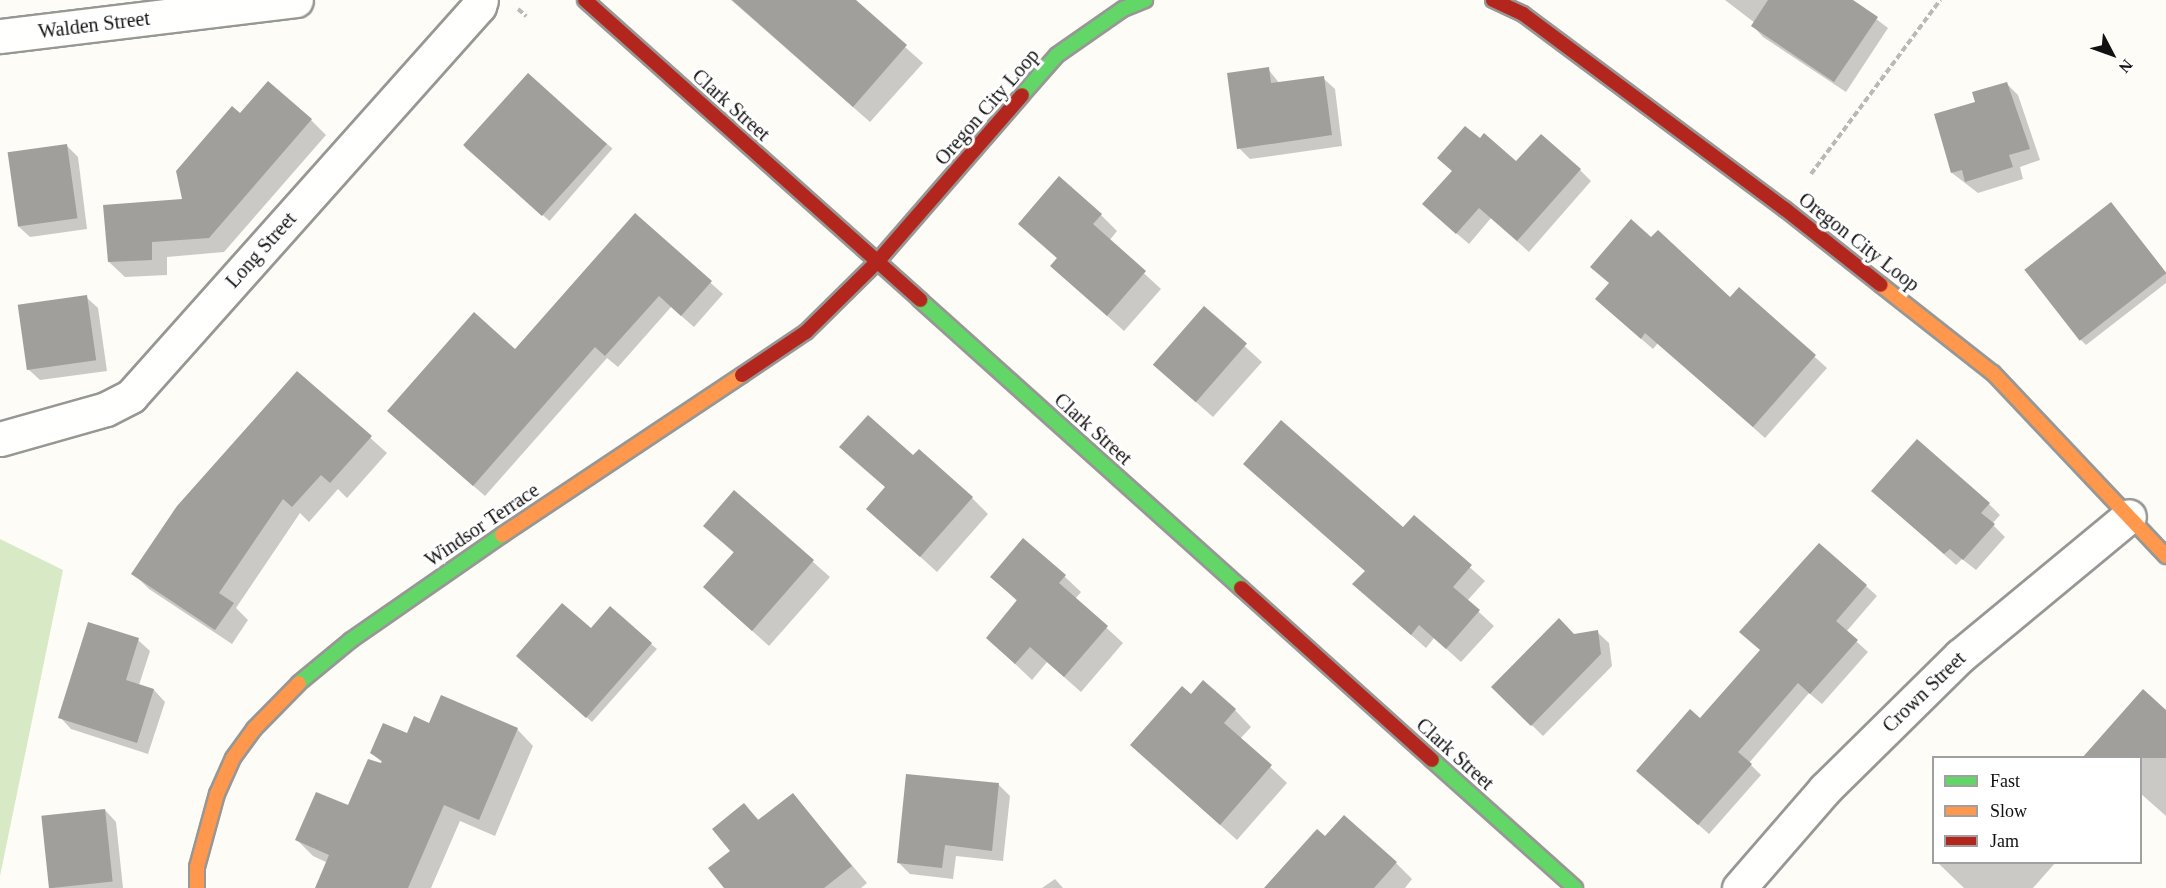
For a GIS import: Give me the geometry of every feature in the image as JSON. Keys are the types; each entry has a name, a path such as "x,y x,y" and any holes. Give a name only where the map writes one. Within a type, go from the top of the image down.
{"street":[{"name":"Walden Street","path":"0,36 296,0"},
{"name":"Long Street","path":"0,439 106,409 131,396 471,15 481,0"},
{"name":"Clark Street","path":"585,0 1575,888"},
{"name":"Oregon City Loop","path":"877,262 1057,56 1123,9 1145,0"},
{"name":"Oregon City Loop","path":"1493,0 1523,14 1577,53 1785,209 1994,373 2166,556"},
{"name":"Windsor Terrace","path":"197,888 197,867 217,794 233,759 254,729 297,685 351,640 424,588 806,332 877,262"},
{"name":"Crown Street","path":"1739,888 1825,789 1960,656 2129,516"}],"path":[{"path":"1811,174 1940,0"}],"green space":[{"path":"0,539 63,570 0,876"}],"building":[{"path":"732,0 856,0 907,45 853,107"},
{"path":"1768,0 1853,0 1878,17 1834,82 1751,26"},
{"path":"1269,67 1271,83 1324,76 1332,135 1237,149 1227,73"},
{"path":"528,73 607,144 542,216 463,145"},
{"path":"268,81 312,119 209,238 152,242 152,260 108,262 103,205 182,199 176,171 232,106 240,113"},
{"path":"2007,82 2030,149 2009,155 2013,167 1965,182 1962,170 1951,173 1934,114 1975,102 1972,92"},
{"path":"1465,126 1480,138 1484,133 1516,161 1541,134 1581,169 1517,241 1479,208 1456,234 1422,204 1452,171 1437,158"},
{"path":"67,144 77,218 18,227 8,152"},
{"path":"1059,176 1102,214 1093,224 1146,271 1107,316 1050,266 1057,258 1018,224"},
{"path":"2111,202 2166,273 2080,341 2024,270"},
{"path":"635,213 712,281 681,316 659,296 605,356 595,347 473,486 387,411 474,312 515,349"},
{"path":"1631,219 1651,237 1658,230 1730,297 1739,287 1816,355 1753,427 1645,333 1641,339 1595,299 1609,283 1590,267"},
{"path":"87,295 96,360 27,370 18,305"},
{"path":"1204,306 1247,343 1196,402 1153,365"},
{"path":"297,371 372,436 330,483 321,475 292,507 283,499 219,593 234,603 215,630 131,574 177,506"},
{"path":"868,415 913,455 919,449 973,497 920,557 866,509 885,487 839,447"},
{"path":"1281,420 1403,527 1414,515 1472,565 1453,587 1480,610 1446,649 1419,625 1411,635 1352,584 1365,571 1243,464"},
{"path":"1917,439 1990,503 1981,513 1995,524 1963,560 1950,549 1944,554 1871,491"},
{"path":"734,490 814,560 752,631 703,587 734,552 703,526"},
{"path":"1023,538 1066,575 1059,583 1108,626 1064,677 1030,647 1015,664 986,638 1017,600 990,577"},
{"path":"1819,543 1867,585 1836,621 1858,640 1810,694 1798,683 1738,752 1752,764 1698,825 1636,771 1690,709 1700,718 1760,650 1739,632"},
{"path":"562,603 591,628 610,606 652,643 586,718 516,656"},
{"path":"1559,618 1574,634 1598,630 1601,654 1531,726 1491,687"},
{"path":"88,622 139,638 126,680 154,689 137,743 58,718"},
{"path":"1203,680 1236,709 1224,723 1272,765 1220,825 1130,745 1182,686 1191,694"},
{"path":"2143,689 2166,710 2166,758 2084,756"},
{"path":"441,695 518,728 479,820 444,805 408,888 315,888 329,855 295,840 316,792 348,805 368,759 381,763 382,761 370,753 383,723 407,733 414,716 429,723"},
{"path":"906,774 999,783 992,851 945,845 942,868 897,863"},
{"path":"793,793 852,866 824,888 724,888 708,868 730,851 712,829 744,803 758,820"},
{"path":"105,809 113,882 49,888 41,816"},
{"path":"1344,815 1397,862 1374,888 1264,888 1317,829 1325,836"}],"traffic: fast":[{"path":"1022,95 1057,55 1123,9 1145,0"},
{"path":"920,300 1241,588"},
{"path":"299,683 351,640 502,535"},
{"path":"1432,760 1575,888"}],"traffic: slow":[{"path":"1881,285 1993,373 2166,556"},
{"path":"502,535 742,375"},
{"path":"197,888 197,867 217,794 233,758 254,729 299,683"}],"traffic: jam":[{"path":"585,0 920,300"},
{"path":"1493,0 1523,14 1785,209 1881,285"},
{"path":"742,375 806,332 877,262 1022,95"},
{"path":"1241,588 1432,760"}]}
